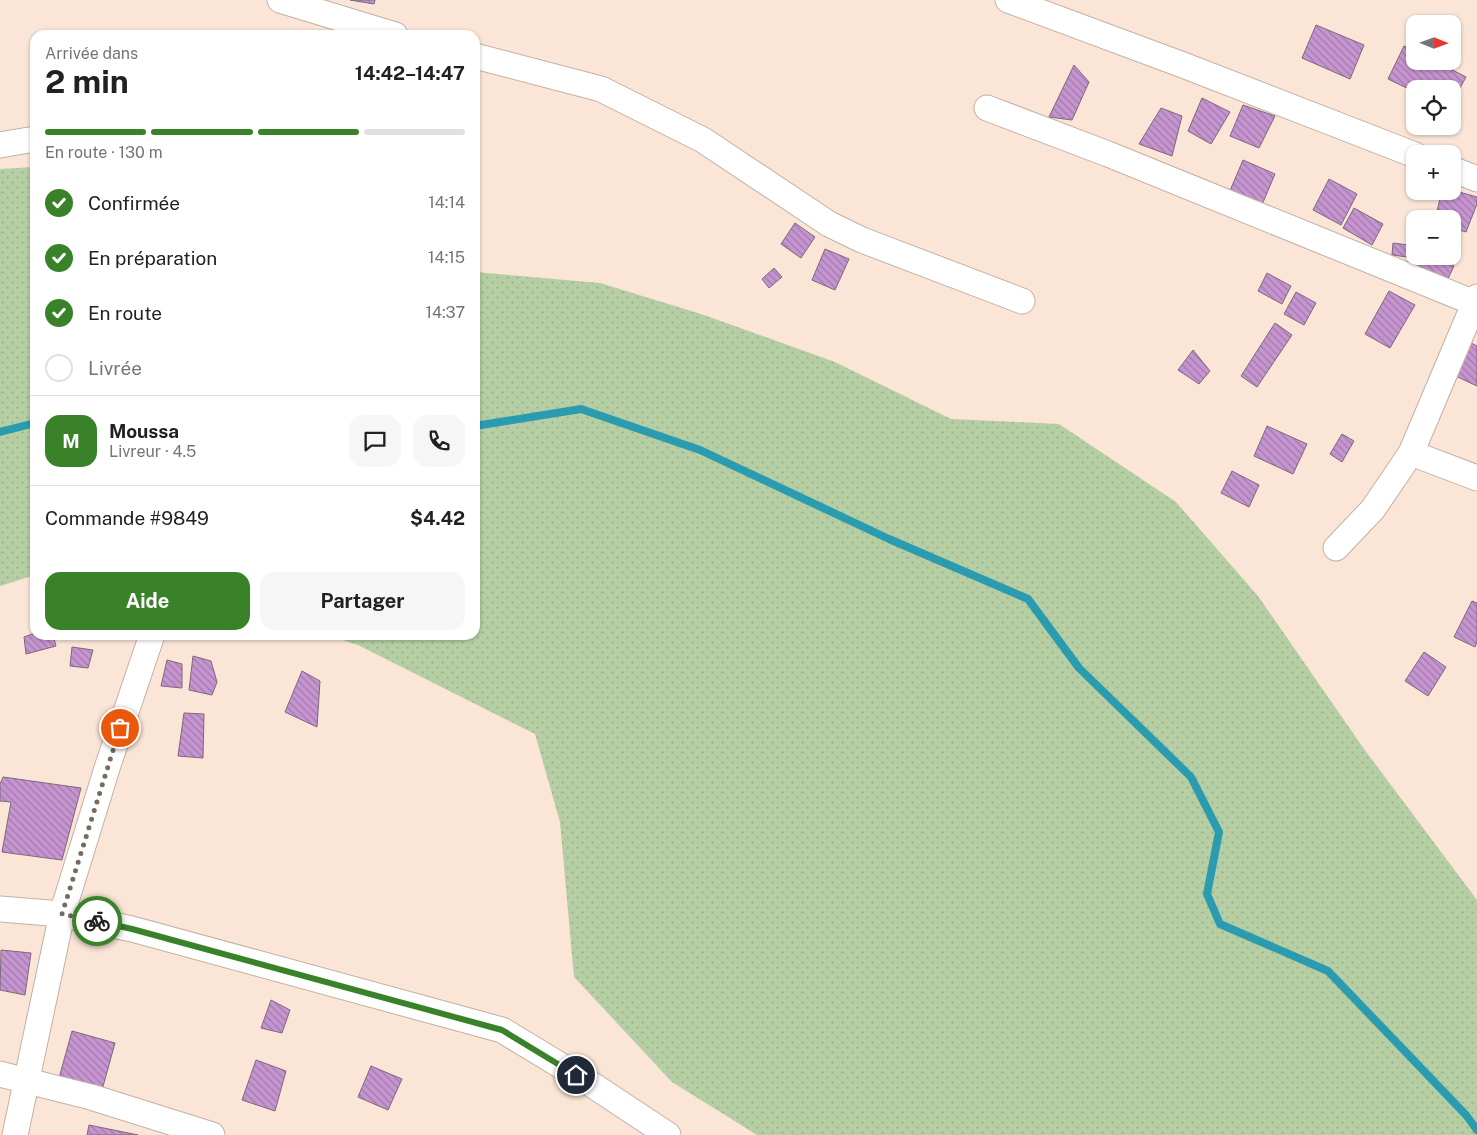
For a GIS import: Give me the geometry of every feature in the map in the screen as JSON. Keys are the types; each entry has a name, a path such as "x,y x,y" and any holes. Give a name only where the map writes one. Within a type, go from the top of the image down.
{"street":[{"path":"280,0 379,30"},
{"path":"1008,0 1183,65 1406,152"},
{"path":"480,57 601,89 703,140 829,224 870,244 1022,301"},
{"path":"987,108 1108,154 1476,302 1411,453 1373,509 1336,548"},
{"path":"0,145 30,140"},
{"path":"1461,173 1477,179"},
{"path":"1411,453 1477,478"},
{"path":"15,1135 62,914 108,765 150,640"},
{"path":"0,909 62,914 132,929 502,1030 591,1084 668,1135"},
{"path":"0,1074 91,1097 212,1135"}],"green space":[{"path":"30,167 30,577 0,586 0,169"},
{"path":"480,272 600,283 701,314 835,362 951,419 1059,424 1176,502 1258,596 1364,749 1477,900 1477,1135 757,1135 672,1082 574,977 560,822 535,734 358,645 342,640 480,640"}],"building":[{"path":"350,0 375,0 374,4"},
{"path":"1316,25 1364,45 1350,79 1302,58"},
{"path":"1404,46 1406,47 1406,70 1452,70 1466,77 1461,86 1461,80 1406,80 1406,88 1388,79"},
{"path":"1074,65 1089,82 1072,120 1049,117"},
{"path":"1202,98 1230,112 1211,144 1188,131"},
{"path":"1243,105 1275,116 1259,148 1230,136"},
{"path":"1161,108 1182,116 1172,156 1139,144"},
{"path":"1243,160 1275,174 1261,207 1229,193"},
{"path":"1329,179 1357,194 1341,225 1313,210"},
{"path":"1461,193 1477,197 1477,204 1466,232 1461,231 1461,210 1437,210 1440,200 1461,200"},
{"path":"1354,208 1383,224 1372,245 1343,228"},
{"path":"795,223 815,237 801,258 781,244"},
{"path":"1393,243 1406,245 1406,257 1392,255"},
{"path":"825,249 849,259 835,290 812,280"},
{"path":"1411,265 1454,266 1445,285 1410,268"},
{"path":"774,268 782,277 769,288 762,279"},
{"path":"1267,273 1291,286 1282,304 1258,291"},
{"path":"1389,291 1415,305 1390,348 1365,334"},
{"path":"1296,292 1316,303 1304,325 1284,314"},
{"path":"1275,323 1292,335 1257,387 1241,376"},
{"path":"1463,339 1477,346 1477,386 1447,372"},
{"path":"1193,350 1210,371 1199,384 1178,370"},
{"path":"1267,426 1307,444 1293,474 1254,456"},
{"path":"1342,434 1354,441 1342,462 1330,454"},
{"path":"1232,471 1259,485 1249,507 1221,493"},
{"path":"1472,601 1477,603 1477,642 1475,647 1454,637"},
{"path":"30,635 30,640 54,640 56,646 26,654 24,637"},
{"path":"72,647 93,650 88,668 70,666"},
{"path":"1424,652 1446,667 1428,696 1405,681"},
{"path":"193,656 211,661 217,682 212,695 189,690"},
{"path":"167,660 182,664 182,688 161,686"},
{"path":"302,671 320,681 317,727 285,712"},
{"path":"184,713 204,714 203,758 178,756"},
{"path":"3,777 81,788 62,860 2,852 11,802 0,801 0,784"},
{"path":"1,950 31,953 25,995 0,990"},
{"path":"271,1000 290,1010 282,1033 261,1028"},
{"path":"72,1031 115,1043 102,1090 59,1078"},
{"path":"256,1060 286,1071 275,1111 242,1100"},
{"path":"371,1066 402,1079 388,1110 358,1097"},
{"path":"89,1125 138,1135 87,1135"}],"waterway":[{"path":"480,425 581,409 700,450 889,539 1028,599 1079,668 1191,777 1219,832 1207,894 1220,924 1328,971 1466,1115 1477,1130"},
{"path":"0,432 30,424"}],"way so far":[{"path":"97,921 62,914 120,728"}],"route":[{"path":"97,921 502,1030 576,1075"}]}
